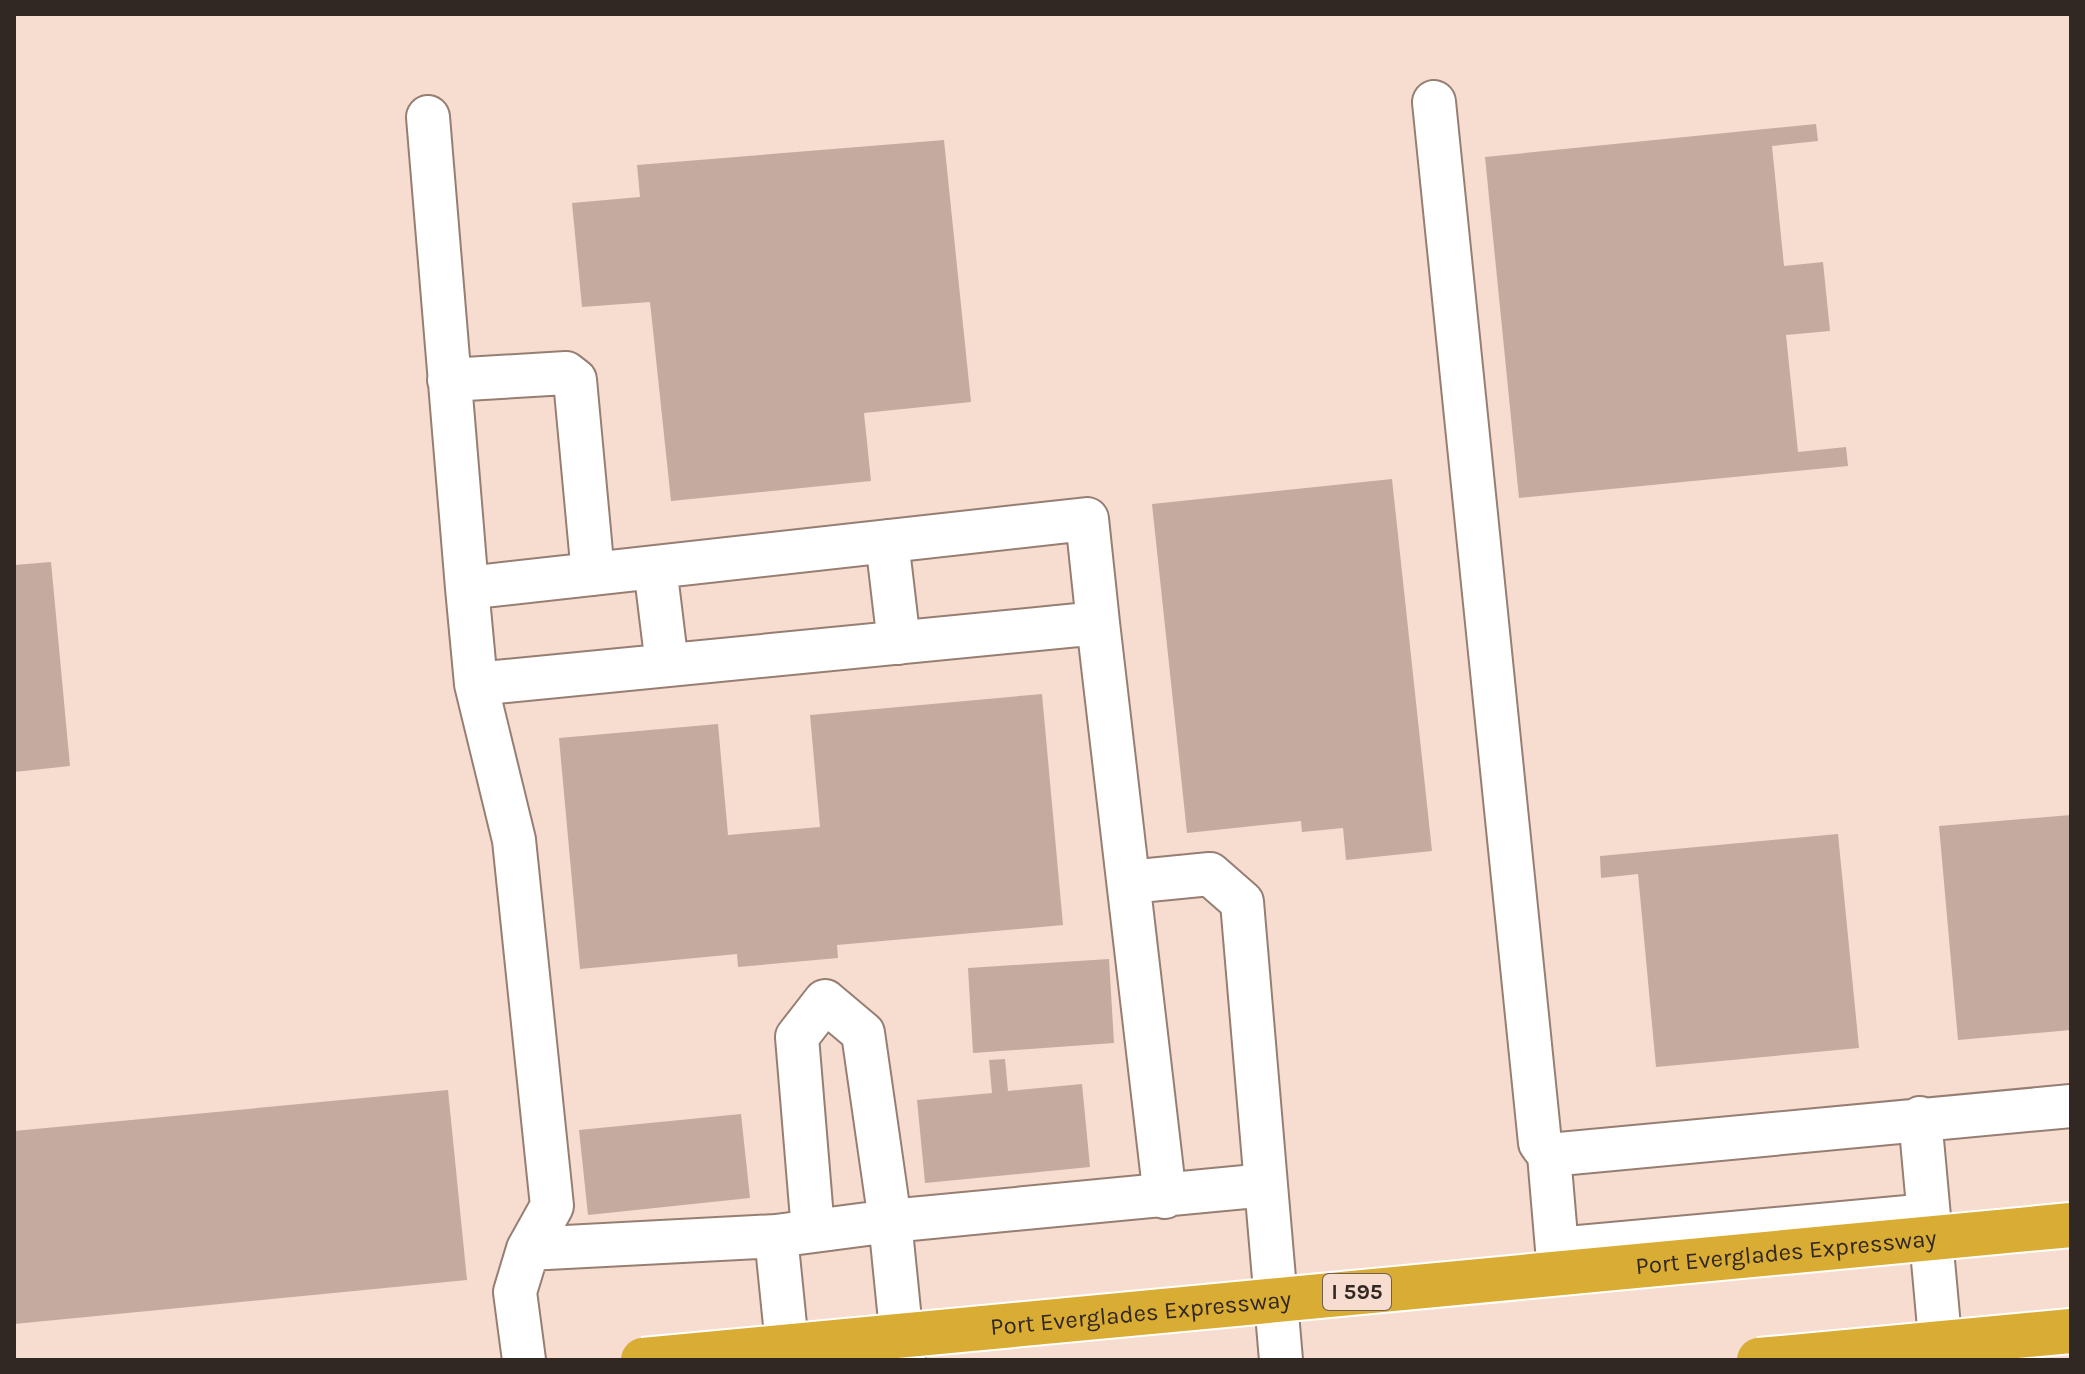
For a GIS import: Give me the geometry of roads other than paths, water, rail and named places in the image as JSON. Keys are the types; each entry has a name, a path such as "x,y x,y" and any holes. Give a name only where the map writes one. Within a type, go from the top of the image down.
{"highway":[{"name":"Port Everglades Expressway","path":"643,1360 2071,1225"},
{"path":"1759,1360 2071,1331"}],"lane":[{"path":"1434,102 1540,1143 1549,1155 1557,1249 1929,1215"},
{"path":"428,117 476,684 514,840 552,1206 528,1249 515,1292 524,1360"},
{"path":"449,380 566,373 575,380 593,574"},
{"path":"467,588 1087,519 1165,1197"},
{"path":"887,541 899,643"},
{"path":"655,567 667,665"},
{"path":"476,684 1098,623"},
{"path":"1129,882 1210,874 1242,902 1281,1360"},
{"path":"785,1325 795,1234 797,1037 825,1001 863,1033 890,1221 904,1360"},
{"path":"1549,1155 2071,1106"},
{"path":"1920,1118 1942,1360"},
{"path":"528,1249 795,1234 890,1221 1266,1185"}]}
